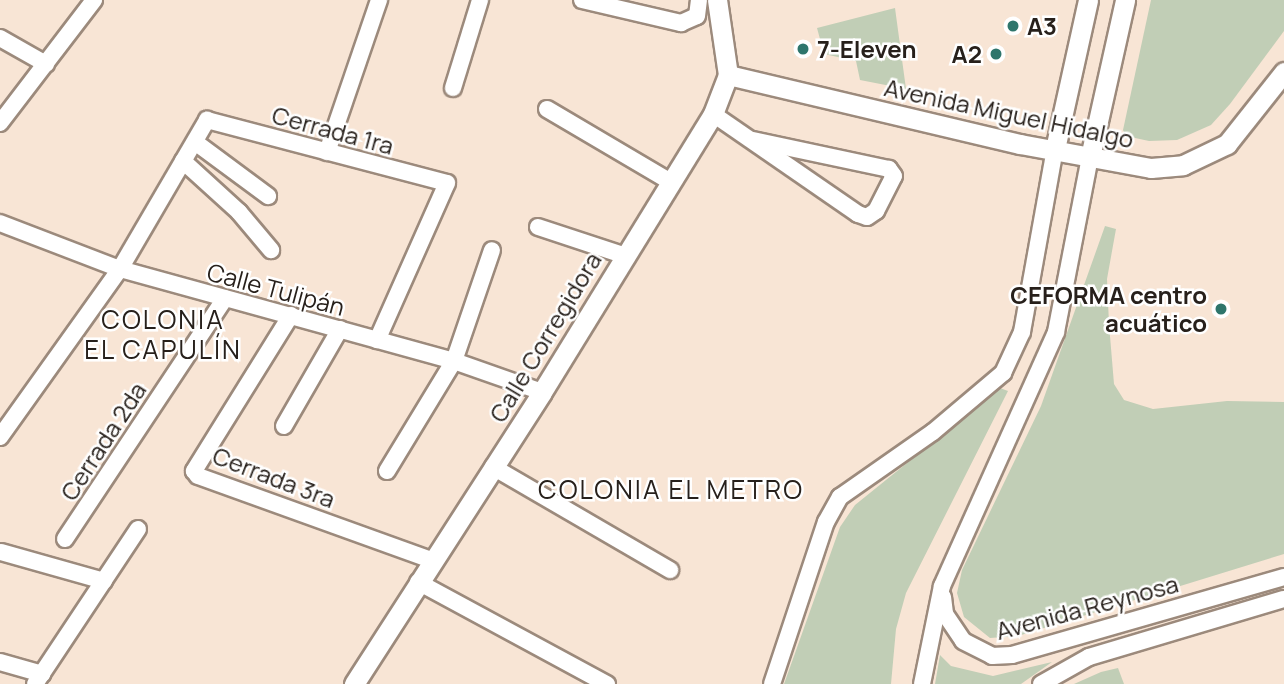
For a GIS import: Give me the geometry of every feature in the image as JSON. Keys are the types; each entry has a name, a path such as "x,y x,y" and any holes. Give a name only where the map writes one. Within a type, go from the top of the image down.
{"street":[{"path":"0,123 93,0"},
{"path":"327,152 379,0"},
{"path":"453,88 480,0"},
{"path":"583,0 681,23 697,16 699,0"},
{"path":"717,0 729,75"},
{"path":"772,684 826,523 841,497 933,432 1003,373 1022,332 1055,149 1088,0"},
{"path":"922,684 942,586 1022,416 1055,331 1125,0"},
{"path":"0,38 46,64"},
{"name":"Avenida Miguel Hidalgo","path":"729,75 1090,157 1151,168 1183,165 1227,144 1247,124 1284,72"},
{"name":"Calle Corregidora","path":"354,684 431,560 542,392 624,254 713,114 729,75"},
{"path":"547,109 669,181"},
{"path":"713,114 867,217 876,211 894,176 889,169 753,140"},
{"name":"Cerrada 1ra","path":"195,142 207,120 447,183 377,340"},
{"path":"0,438 120,269 195,142 268,196"},
{"path":"183,161 239,212 271,250"},
{"name":"Calle Tulipán","path":"0,223 120,269 454,361 542,392"},
{"path":"538,227 624,254"},
{"path":"387,471 454,361 492,250"},
{"name":"Cerrada 2da","path":"65,539 225,298"},
{"name":"Cerrada 3ra","path":"291,315 194,471 198,476 431,560"},
{"path":"285,426 340,329"},
{"path":"493,467 670,570"},
{"path":"0,662 39,679 138,529"},
{"path":"1,552 104,581"},
{"name":"Avenida Reynosa","path":"942,586 945,614 952,628 975,651 992,656 1012,655 1284,577"},
{"path":"418,582 607,684"},
{"name":"Avenida Reynosa","path":"1041,684 1089,657 1284,599"}],"green space":[{"path":"1151,0 1284,0 1284,31 1230,104 1211,125 1177,140 1149,141 1126,136 1123,130"},
{"path":"895,8 906,89 860,80 856,61 824,54 817,28"},
{"path":"1105,226 1116,229 1107,279 1109,324 1114,384 1124,400 1153,409 1227,401 1284,402 1284,554 1018,636 990,638 964,617 957,593 962,570 1041,406"},
{"path":"1000,388 1008,391 906,593 896,629 891,684 784,684 840,527 855,505"},
{"path":"940,655 951,666 993,676 1052,662 1021,684 935,684"},
{"path":"1118,668 1124,684 1074,684 1101,672"}],"place":[{"name":"A3","path":"1013,26"},
{"name":"7-Eleven","path":"803,49"},
{"name":"A2","path":"996,54"},
{"name":"CEFORMA centro acuático","path":"1221,309"}],"district":[{"name":"COLONIA EL CAPULÍN","path":"163,335"},
{"name":"COLONIA EL METRO","path":"671,490"}]}
